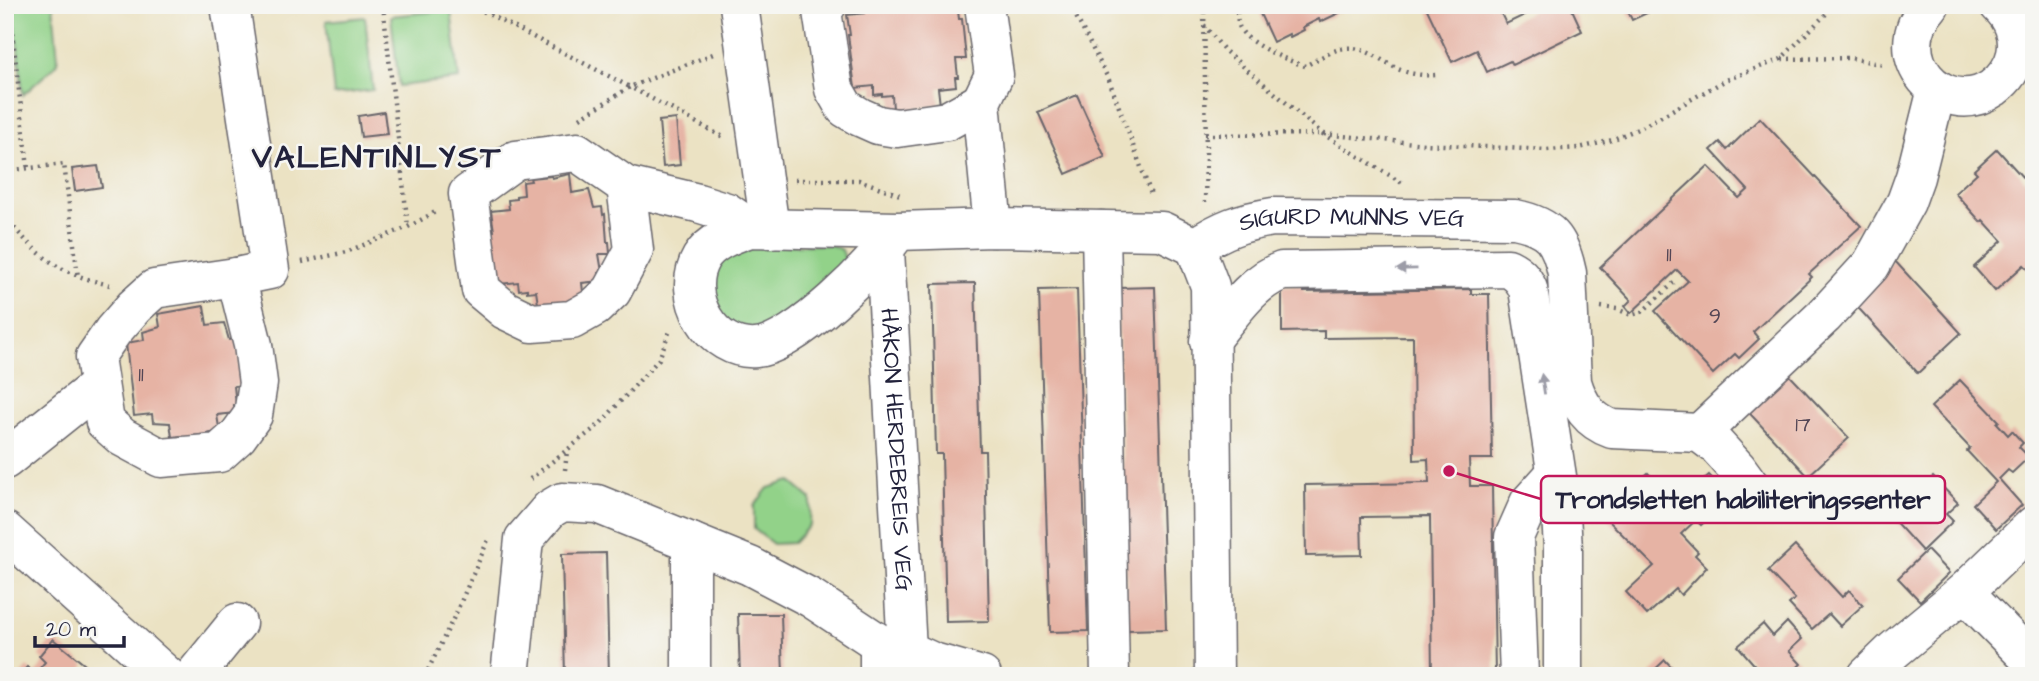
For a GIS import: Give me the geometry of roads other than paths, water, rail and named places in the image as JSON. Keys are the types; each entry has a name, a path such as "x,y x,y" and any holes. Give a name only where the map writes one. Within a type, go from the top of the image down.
{"street":[{"path":"230,5 253,274 253,345 258,383 253,415 238,436 219,453 161,458 139,447 105,422 95,358 113,331 134,307 154,289 253,274"},
{"path":"626,186 634,250 612,292 595,307 572,320 532,323 505,310 481,290 468,194 515,160 577,152 626,186 727,212 760,229 761,171 739,5"},
{"path":"827,5 822,11 834,89 845,107 860,117 878,125 897,128 947,121 981,102"},
{"path":"984,5 994,75 981,102 993,228"},
{"path":"1930,5 1921,15 1914,30 1912,46 1926,76 1953,96 1971,96 1987,92 2001,82 2012,68 2025,63 2013,23 1999,5"},
{"path":"1756,494 1716,445 1700,433 1824,316 1871,265 1906,202 1915,177 1926,76"},
{"name":"SIGURD MUNNS VEG","path":"1195,247 1217,232 1234,225 1273,217 1515,219 1532,222 1543,227 1561,247 1567,273 1572,382 1577,398 1590,418 1599,425 1612,429 1700,433"},
{"name":"HÅKON HERDEBREIS VEG","path":"897,227 813,318 791,334 759,348 743,348 726,340 710,327 698,310 693,292 694,273 702,256 730,235 760,229 897,227 1162,230 1195,247"},
{"name":"HÅKON HERDEBREIS VEG","path":"888,656 897,227"},
{"path":"1101,229 1110,676"},
{"path":"1195,247 1210,286 1214,676"},
{"path":"1209,341 1259,283 1282,271 1508,268 1517,272 1528,289 1560,496 1563,549 1563,676"},
{"path":"5,460 99,385"},
{"path":"1519,676 1514,537 1529,503 1555,462"},
{"path":"510,676 524,539 550,509 562,502 597,504 750,566 811,598 888,656 933,662 982,676"},
{"path":"1867,676 1964,592 2034,525"},
{"path":"5,531 167,676"},
{"path":"691,541 691,676"},
{"path":"1964,592 2034,663"},
{"path":"194,676 237,623"}],"place":[{"name":"Trondsletten habiliteringssenter","path":"1449,471"}],"district":[{"name":"VALENTINLYST","path":"377,157"}]}
